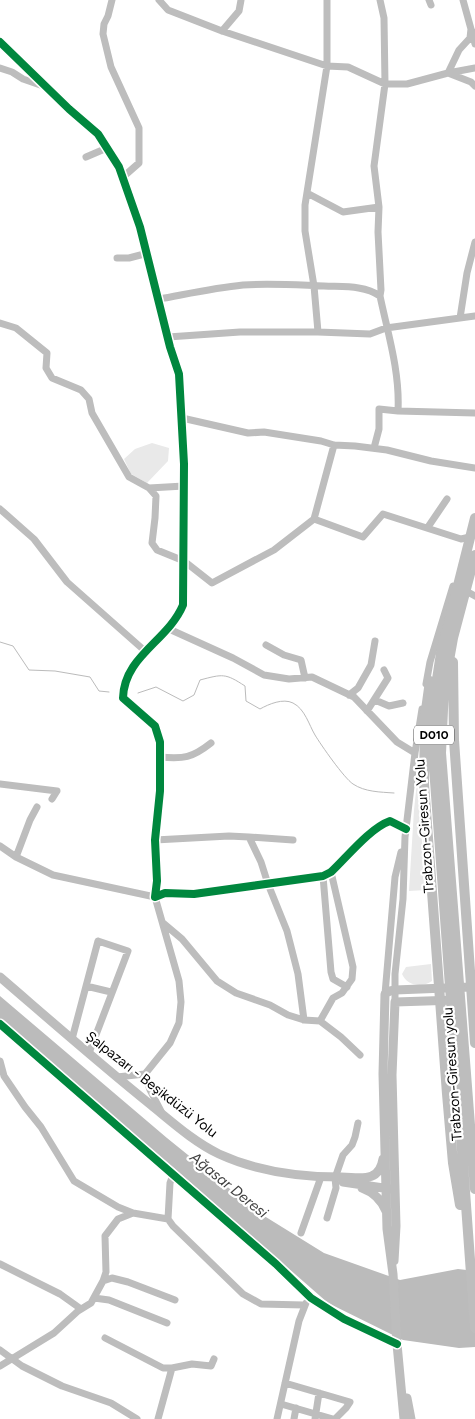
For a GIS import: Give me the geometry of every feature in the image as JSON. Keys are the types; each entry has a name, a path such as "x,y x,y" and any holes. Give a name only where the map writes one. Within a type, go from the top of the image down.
{"highway":[{"name":"Trabzon-Giresun Yolu","path":"452,957 433,754 436,686 443,645 475,518"},
{"path":"470,537 458,566 433,667 425,718 423,758 453,1163 471,1270"},
{"name":"Trabzon-Giresun Yolu","path":"452,957 441,753 444,688 453,638 470,594 475,555"},
{"path":"453,638 454,740 475,1043"},
{"name":"D010","path":"452,957 475,1328"},
{"name":"Trabzon-Giresun yolu","path":"458,1037 475,1189"}],"main road":[{"name":"Şalpazarı - Beşikdüzü Yolu","path":"0,978 162,1114 218,1154 249,1165 282,1172 342,1179"},
{"path":"404,1419 396,1341 394,1274 396,1226 384,1151 385,994 395,990 471,987"},
{"path":"394,1274 388,1244 387,1213 394,1002 472,999"},
{"path":"342,1179 364,1178 375,1175 380,1168 384,1151"},
{"path":"342,1179 389,1186"},
{"path":"342,1179 369,1191 380,1200 387,1213"},
{"path":"396,1341 411,1419"}],"street":[{"path":"112,0 104,24 103,34 111,67 139,128 139,163 129,174 123,177"},
{"path":"159,0 168,10 327,66 348,67 385,84 407,84 475,68"},
{"path":"222,30 239,12 241,0"},
{"path":"318,332 314,286 305,231 305,205 327,66 327,0"},
{"path":"380,0 384,18 385,84 374,166 379,208 380,296 395,362 399,396 398,412"},
{"path":"463,0 475,44"},
{"path":"448,73 459,50 470,38 472,28"},
{"path":"0,42 69,109 98,134 120,167 148,253 168,337 180,374 184,486 183,605 169,629 145,651 132,668 123,685 123,698 155,726 160,742 160,791 155,840 156,897 179,981 181,1002 179,1022 170,1043 145,1074 117,1077"},
{"path":"0,68 50,89"},
{"path":"448,73 471,82 475,86"},
{"path":"86,157 107,148"},
{"path":"307,193 344,212 379,208"},
{"path":"460,318 467,273 475,242"},
{"path":"117,258 129,258 148,253"},
{"path":"159,299 244,285 314,286 371,290 380,296"},
{"path":"168,337 240,332 370,334 386,328 475,316"},
{"path":"0,323 16,328 47,353 46,368 52,378 81,390 89,399 92,413 129,476 149,488 156,496 152,543 157,550 184,561 212,583 274,550 314,519 334,445"},
{"path":"374,448 379,428 378,408 398,412 475,413"},
{"path":"182,418 248,433 264,432 321,441 334,445 374,448 431,461 475,468"},
{"path":"149,488 184,486"},
{"path":"428,527 447,499"},
{"path":"0,509 34,539 67,582 145,651"},
{"path":"314,519 363,537 383,514 461,539 470,537"},
{"path":"394,1002 403,899 405,833 415,753 430,662 453,586"},
{"path":"169,629 233,658 264,675 289,679 312,677 354,697 397,742 415,753"},
{"path":"349,695 358,688 371,666 375,641"},
{"path":"266,645 284,655 302,660 304,678"},
{"path":"367,712 388,678 384,670"},
{"path":"374,700 389,706 403,703"},
{"path":"160,757 190,756 212,743"},
{"path":"0,784 57,791 52,799"},
{"path":"16,857 30,820 38,807"},
{"path":"0,846 16,857 53,875 156,897 165,893 194,894 323,876 331,872 372,831 384,823 390,821 405,833"},
{"path":"385,994 395,877 405,833"},
{"path":"155,840 229,836 294,840"},
{"path":"249,837 261,862 287,931 299,981 304,1020"},
{"path":"320,1021 333,998 342,993 352,980 353,967 331,872"},
{"path":"323,876 331,972 333,979 347,987"},
{"path":"163,923 182,939 218,981 236,993 270,1005 288,1015 304,1020 320,1021 360,1054"},
{"path":"72,1039 98,940 128,951 88,1053"},
{"path":"86,986 111,992"},
{"path":"0,1024 276,1264 311,1298 344,1319 396,1341"},
{"path":"0,1061 4,1076 41,1127 74,1181 118,1207 133,1213 168,1219"},
{"path":"145,1074 150,1090 162,1114"},
{"path":"327,1218 336,1188 342,1179 343,1155 352,1145 358,1123"},
{"path":"173,1175 170,1183 168,1219 173,1226 243,1294 261,1304 304,1305"},
{"path":"301,1233 321,1176"},
{"path":"0,1366 54,1333 81,1309 91,1303 106,1272 105,1236 118,1218 133,1213"},
{"path":"0,1264 60,1294 81,1309"},
{"path":"103,1281 112,1278 128,1282 174,1300"},
{"path":"94,1298 109,1300 167,1323"},
{"path":"277,1419 304,1305 311,1298"},
{"path":"105,1338 163,1368 192,1364 211,1366 214,1359"},
{"path":"0,1350 11,1359 62,1386 111,1403 137,1419"},
{"path":"158,1419 172,1368"},
{"path":"281,1404 315,1416 334,1419 350,1402 285,1383"},
{"path":"315,1416 319,1393"},
{"path":"294,1419 296,1408"}],"shaded area":[{"path":"152,443 169,448 168,461 147,483 131,474 124,459 135,449"},
{"path":"417,782 426,890 409,891 414,810"},
{"path":"431,964 432,981 424,985 415,985 407,981 402,974 406,967"},
{"path":"0,996 167,1138 261,1214 324,1253 400,1280 458,1269 475,1271 475,1347 459,1348 403,1340 328,1303 174,1168 0,1020"}],"waterway":[{"path":"0,642 13,646 29,670 55,671 90,677 99,691 109,692"},
{"path":"138,693 156,687 183,701 194,695 200,680 219,676 228,677 245,686 246,701 260,709 281,701 293,703 301,709 327,753 353,784 368,790 394,793"}],"cycle path":[{"path":"0,42 69,109 98,134 119,167 140,227 170,347 179,374 184,464 183,605 176,618 138,660 125,683 123,698 155,726 160,742 160,791 155,840 157,881 155,897 165,893 194,894 323,876 331,872 367,836 382,825 390,821 406,829"},
{"path":"0,1024 276,1264 311,1298 344,1319 397,1344"}],"water label":[{"name":"Ağasar Deresi","path":"229,1185"}]}
